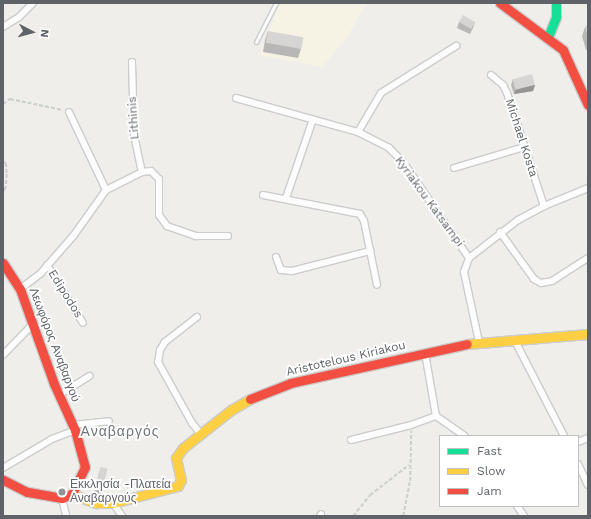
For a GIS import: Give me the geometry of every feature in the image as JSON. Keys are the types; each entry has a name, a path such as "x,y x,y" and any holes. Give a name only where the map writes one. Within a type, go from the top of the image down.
{"street":[{"path":"3,27 20,17 33,3"},
{"path":"500,3 548,37 568,57 588,105"},
{"path":"548,37 556,16 556,3"},
{"path":"358,132 381,94 456,46"},
{"name":"Lithinis","path":"132,62 134,135 142,172"},
{"name":"Michael Kosta","path":"491,75 503,85 544,206"},
{"name":"Kyriakou Katsampi","path":"236,98 358,132 397,155 469,258 464,272 479,342"},
{"path":"69,112 85,142 106,190"},
{"path":"286,198 313,119"},
{"path":"454,168 524,146"},
{"path":"20,289 34,280 74,235 106,190 142,172 151,171 159,178 159,215 167,226 196,236 228,236"},
{"path":"469,258 500,232 544,206 588,188"},
{"path":"263,195 286,198 360,214 364,221 377,285"},
{"path":"500,232 534,279 541,283 552,281 588,258"},
{"path":"276,257 281,270 286,272 370,250"},
{"name":"Λεωφόρος Αναβαργού","path":"3,263 20,289 59,395 74,427 85,467 72,494"},
{"name":"Edipodos","path":"47,265 83,323"},
{"path":"197,316 165,342 160,350 158,362 192,423 200,433"},
{"path":"3,355 33,324"},
{"name":"Aristotelous Kiriakou","path":"72,494 96,503 114,503 180,485 181,480 176,458 200,433 249,399 291,383 479,342 588,334"},
{"path":"514,339 563,435"},
{"path":"425,353 436,416 464,435"},
{"path":"59,395 90,376"},
{"path":"351,440 411,425 436,416"},
{"path":"3,468 74,427 109,421"},
{"path":"579,466 588,485"},
{"path":"3,480 27,492 62,498 72,494"},
{"path":"62,498 66,516"},
{"path":"114,503 122,516"},
{"path":"519,507 524,516"}],"lane":[{"path":"256,42 276,3"}],"path":[{"path":"3,104 10,99 69,112"},
{"path":"3,162 6,163 7,174 6,188 3,192"},
{"path":"403,516 410,482 409,465 411,425"},
{"path":"353,516 370,495 409,465"}],"shaded area":[{"path":"280,3 367,3 345,40 322,67 259,55"}],"building":[{"path":"463,15 475,22 471,29 459,22"},
{"path":"588,26 588,37 585,27"},
{"path":"268,31 303,37 301,49 266,43"},
{"path":"532,74 535,85 516,90 513,79"},
{"path":"101,467 108,469 102,490 95,488"}],"traffic: fast":[{"path":"548,37 556,17 556,3"}],"traffic: slow":[{"path":"467,344 588,334"},
{"path":"72,494 96,503 113,503 178,486 181,480 176,458 183,448 231,410 250,399"}],"traffic: jam":[{"path":"500,3 563,50 588,105"},
{"path":"3,263 20,289 54,384 75,430 85,467 72,494 62,498 27,492 3,480"},
{"path":"250,399 291,383 467,344"}],"place":[{"name":"Εκκλησία -Πλατεία Αναβαργούς","path":"62,492"}],"district":[{"name":"Αναβαργός","path":"120,431"}]}
